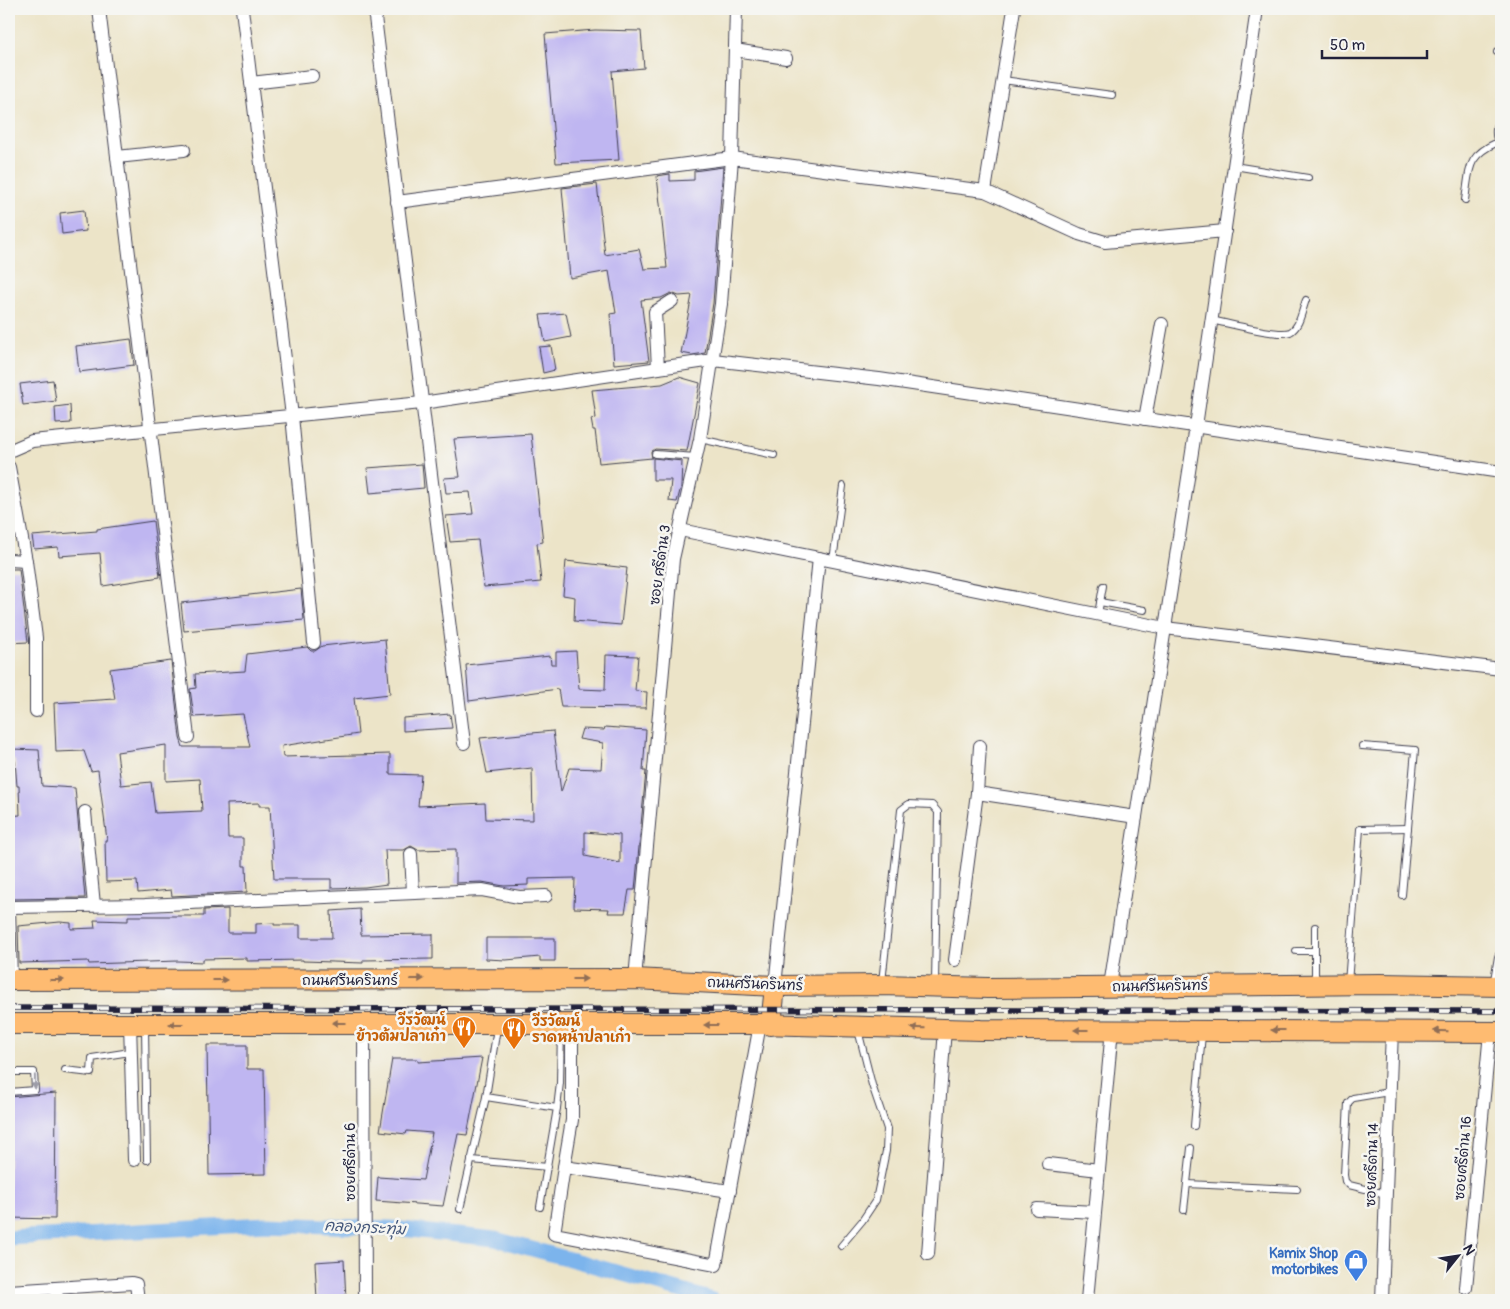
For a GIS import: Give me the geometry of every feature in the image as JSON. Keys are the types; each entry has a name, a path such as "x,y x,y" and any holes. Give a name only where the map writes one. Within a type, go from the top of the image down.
{"main road":[{"name":"ถนนศรีนครินทร์","path":"10,980 635,979 775,986 1315,984 1499,986"},
{"path":"766,1025 775,986"},
{"path":"9,1024 766,1025 945,1029 1495,1032"}],"street":[{"path":"99,9 188,737"},
{"path":"242,9 292,416 314,644"},
{"path":"374,9 464,743"},
{"name":"ซอย ศรีด่าน 3","path":"635,979 674,559 700,439 721,304 732,158 736,9"},
{"path":"985,191 1014,9"},
{"path":"1110,986 1196,426 1257,9"},
{"path":"735,50 786,58"},
{"path":"251,84 312,76"},
{"path":"117,157 184,150"},
{"path":"397,202 732,158 985,191 1079,234 1105,242 1225,231"},
{"path":"658,368 655,312 672,301"},
{"path":"1145,419 1162,324"},
{"path":"9,451 32,441 422,403 713,360 879,379 1501,472"},
{"path":"9,467 26,561 36,638 36,711"},
{"path":"680,530 833,561 1099,608 1165,628 1501,669"},
{"path":"775,986 819,558"},
{"path":"9,560 26,561"},
{"path":"955,960 977,794 980,746"},
{"path":"977,794 1136,817"},
{"path":"85,812 94,905"},
{"path":"411,854 414,893"},
{"path":"10,980 9,907 482,890 519,897 546,896"},
{"path":"1499,986 1501,957"},
{"name":"ซอยศรีด่าน 6","path":"364,1023 365,1300"},
{"path":"134,1160 130,1052 137,1024"},
{"path":"566,1025 572,1120 554,1234 716,1265 766,1025"},
{"path":"928,1254 945,1029"},
{"path":"1087,1300 1112,1030"},
{"name":"ซอยศรีด่าน 14","path":"1382,1300 1392,1030"},
{"name":"ซอยศรีด่าน 16","path":"1466,1288 1495,1032"},
{"path":"1048,1164 1099,1170"},
{"path":"564,1167 730,1191"},
{"path":"1037,1210 1095,1212"},
{"path":"9,1291 57,1294 132,1283 136,1284 138,1300"}],"lane":[{"path":"1003,80 1112,95"},
{"path":"1465,200 1470,167 1475,155 1487,146 1500,143 1495,133 1501,109"},
{"path":"1234,166 1308,178"},
{"path":"1211,320 1277,334 1290,332 1298,324 1306,300"},
{"path":"700,439 774,455"},
{"path":"655,454 696,457"},
{"path":"833,561 843,486"},
{"path":"1103,586 1099,608 1144,610"},
{"path":"1362,746 1415,750 1402,895"},
{"path":"882,985 901,810 909,804 932,805 938,812 934,986"},
{"path":"1348,984 1360,829 1408,828"},
{"path":"1315,928 1315,984"},
{"path":"1296,951 1315,951"},
{"path":"137,1024 147,1160"},
{"path":"460,1209 486,1097 497,1024"},
{"path":"540,1207 557,1108 566,1025"},
{"path":"841,1246 862,1221 876,1200 886,1151 887,1129 872,1085 857,1027"},
{"path":"1194,1126 1202,1030"},
{"path":"65,1070 91,1073 92,1058 130,1052"},
{"path":"9,1072 33,1072 35,1090 9,1092"},
{"path":"1386,1194 1349,1185 1345,1181 1344,1175 1348,1103 1353,1098 1389,1092"},
{"path":"486,1097 557,1108"},
{"path":"1184,1210 1192,1148"},
{"path":"471,1160 548,1167"},
{"path":"1187,1184 1297,1189"}],"building":[{"path":"595,30 641,31 644,68 612,71 619,160 556,163 545,34"},
{"path":"723,167 713,303 705,353 692,355 681,353 692,295 679,296 671,293 661,298 641,300 649,361 614,364 610,314 616,313 609,271 570,278 562,188 597,184 605,255 639,249 644,269 667,268 657,176 670,174 670,181 694,180 694,171"},
{"path":"84,210 86,231 62,234 60,213"},
{"path":"566,313 571,337 545,342 540,315"},
{"path":"131,339 134,365 79,372 76,346"},
{"path":"551,346 555,370 543,373 539,347"},
{"path":"679,377 700,383 687,451 655,449 651,452 652,458 599,463 595,430 593,430 591,419 596,418 592,390 662,384"},
{"path":"53,380 56,401 23,405 20,384"},
{"path":"70,405 71,423 56,424 55,407"},
{"path":"531,434 543,542 537,543 541,582 484,587 478,540 450,542 446,516 473,514 470,492 446,493 444,478 460,477 454,439"},
{"path":"653,458 682,461 681,487 677,502 669,501 671,480 653,480"},
{"path":"422,464 424,488 370,493 367,468"},
{"path":"153,521 160,577 103,586 100,553 59,556 58,547 34,549 32,536 97,531 97,529"},
{"path":"566,561 627,568 621,625 574,621 575,597 563,595"},
{"path":"9,569 19,569 28,642 9,643"},
{"path":"301,589 304,620 184,631 181,603"},
{"path":"385,639 390,694 354,698 358,734 282,746 283,757 390,754 390,774 421,775 418,806 485,803 486,819 533,820 532,768 487,773 480,738 553,731 561,792 569,768 601,769 603,743 579,739 582,729 604,730 605,727 646,730 643,771 646,771 635,890 629,890 625,913 608,913 609,909 574,908 575,878 528,879 528,885 504,886 482,882 456,883 456,849 418,850 411,846 404,850 385,850 387,884 331,888 331,879 274,879 270,806 259,806 259,803 227,804 228,838 243,838 243,866 246,866 247,892 172,896 171,890 138,893 137,881 106,882 105,840 107,840 98,770 91,771 84,751 56,752 54,703 115,699 110,669 171,661 180,738 183,747 250,747 243,714 194,717 190,689 196,688 195,674 245,671 247,654 307,647 311,651 315,651 322,646","holes":["166,745 166,781 200,779 202,811 155,813 151,782 121,785 117,752","585,832 620,835 620,863 585,856"]},
{"path":"576,651 579,689 605,690 606,655 638,656 635,691 647,692 646,708 561,707 558,689 469,701 466,665 550,656 551,664 556,664 556,652"},
{"path":"450,714 452,728 403,731 403,718"},
{"path":"12,749 39,750 42,786 75,788 85,898 9,899 9,816 20,815 19,786 17,786"},
{"path":"228,909 228,933 256,933 256,924 274,923 274,925 300,925 300,938 332,938 331,911 360,909 361,935 433,934 433,959 363,960 363,963 303,960 247,961 247,958 203,959 203,962 89,964 88,961 19,963 18,926 60,922 71,923 71,929 95,928 94,920 128,921 128,916 204,916 204,910"},
{"path":"486,938 555,938 555,961 540,961 540,957 506,960 486,959"},
{"path":"207,1045 247,1045 247,1069 264,1069 266,1174 209,1175"},
{"path":"482,1058 467,1135 458,1134 443,1206 376,1201 378,1177 423,1180 432,1133 407,1131 406,1134 380,1131 392,1059 418,1059 418,1062"},
{"path":"56,1093 55,1219 9,1218 9,1097"},
{"path":"344,1260 346,1300 317,1300 315,1262"}],"waterway":[{"name":"คลองกระทุ่ม","path":"9,1238 266,1224 392,1228 495,1239 713,1300"}],"railway":[{"path":"9,1008 1501,1011"}],"place":[{"name":"วีรวัฒน์ ข้าวต้มปลาเก๋า","path":"464,1049"},
{"name":"วีรวัฒน์ ราดหน้าปลาเก๋า","path":"514,1050"},
{"name":"Kamix Shop motorbikes","path":"1356,1282"}]}
